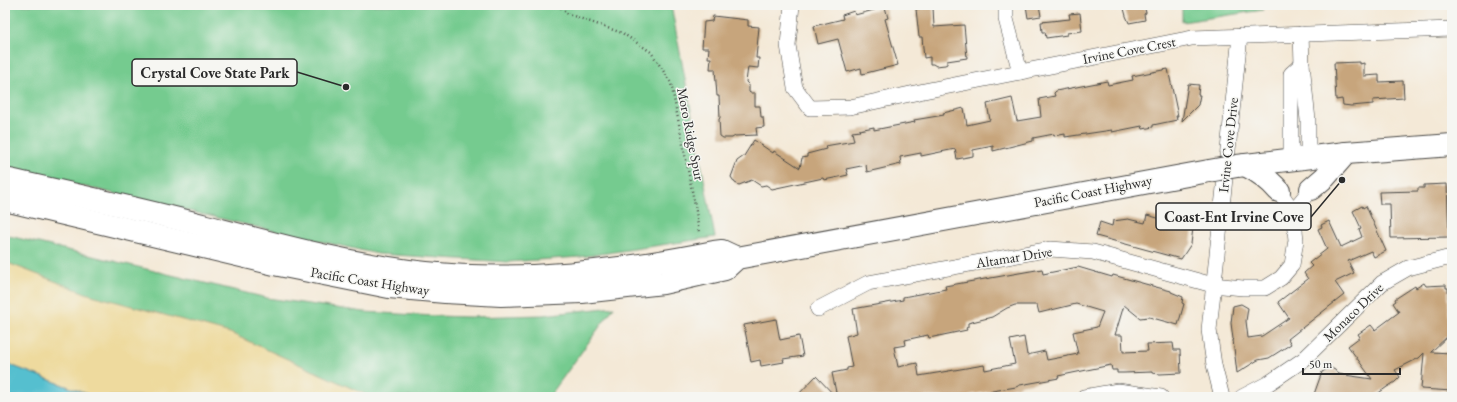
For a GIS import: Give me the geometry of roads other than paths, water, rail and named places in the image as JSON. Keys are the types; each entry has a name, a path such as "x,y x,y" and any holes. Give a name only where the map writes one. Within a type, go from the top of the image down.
{"highway":[{"name":"Pacific Coast Highway","path":"5,200 294,268 389,287 501,295 574,292 663,283 725,270 737,258 1209,171 1346,153 1452,145"},
{"path":"1311,189 1325,177 1346,153"},
{"path":"1241,166 1261,173 1279,191"},
{"name":"Pacific Coast Highway","path":"5,179 97,199 316,254 373,265 426,272 487,276 541,276 596,272 655,264 722,251 737,258"}],"street":[{"name":"Irvine Cove Crest","path":"792,5 788,45 795,88 810,108 850,107 1192,38 1452,30"},
{"path":"1006,5 1006,19 1020,72"},
{"path":"1300,159 1308,120 1302,64 1301,34"},
{"name":"Irvine Cove Drive","path":"1222,397 1214,365 1209,330 1240,36"},
{"path":"1300,159 1292,119 1291,74 1302,64"},
{"path":"1279,191 1293,211 1311,189"},
{"name":"Altamar Drive","path":"818,309 868,283 1050,249 1093,252 1213,285 1243,288 1265,288 1281,278 1292,265 1296,240 1293,211"},
{"name":"Monaco Drive","path":"1242,397 1269,383 1303,360 1382,283 1408,268 1452,258"},
{"path":"1084,397 1118,391 1161,397"}],"water":[{"path":"5,363 95,397 5,397"}],"place":[{"name":"Crystal Cove State Park","path":"346,87"},
{"name":"Coast-Ent Irvine Cove","path":"1342,180"}]}
